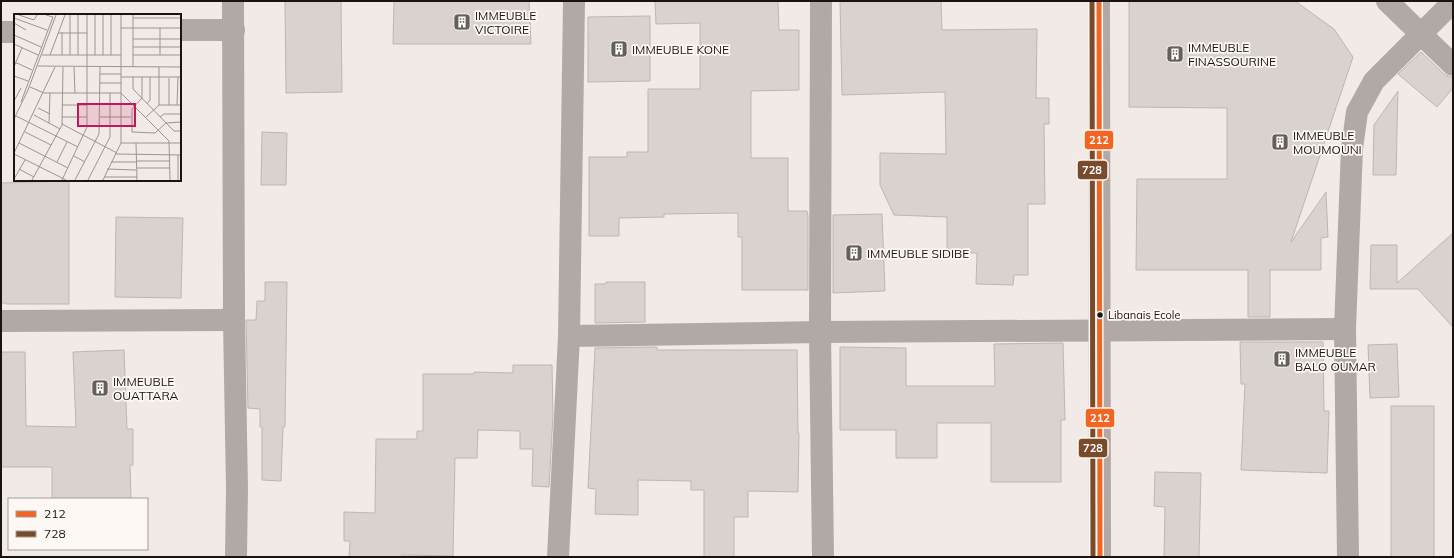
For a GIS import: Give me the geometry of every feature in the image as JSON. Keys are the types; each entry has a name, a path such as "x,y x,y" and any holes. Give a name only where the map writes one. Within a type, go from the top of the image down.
{"street":[{"path":"233,1 234,320 237,489 236,557"},
{"path":"558,557 569,336 574,1"},
{"path":"821,1 820,332 823,557"},
{"path":"1099,1 1100,557"},
{"path":"1387,1 1453,65"},
{"path":"1348,557 1345,329 1352,148 1357,112 1374,81 1453,2"},
{"path":"181,30 234,30"},
{"path":"1,32 14,32"},
{"path":"1,321 234,320"},
{"path":"569,336 820,332 1345,329"}],"building":[{"path":"285,1 341,1 342,92 286,93"},
{"name":"IMMEUBLE VICTOIRE","path":"394,1 529,1 531,44 393,44"},
{"path":"655,1 778,1 779,30 799,30 799,90 751,91 751,158 788,158 788,211 807,211 808,216 808,290 742,290 742,237 738,237 738,213 664,214 664,217 619,218 619,236 589,236 589,157 627,157 627,152 648,152 648,89 700,89 700,23 656,24"},
{"path":"840,1 941,1 942,30 1037,29 1036,98 1049,98 1049,124 1044,124 1045,204 1028,204 1028,275 1014,275 1013,285 976,284 977,253 947,253 947,217 894,215 880,185 880,153 946,154 945,92 842,95"},
{"path":"1129,1 1295,1 1334,29 1353,57 1291,242 1326,192 1328,237 1321,238 1321,270 1270,270 1270,317 1248,317 1248,270 1136,270 1137,179 1227,179 1227,108 1129,107"},
{"name":"IMMEUBLE KONE","path":"650,16 650,81 588,82 588,17"},
{"path":"1421,52 1444,74 1453,77 1453,88 1437,107 1398,74"},
{"path":"1398,91 1396,175 1373,175 1374,125"},
{"path":"262,132 287,133 286,185 261,185"},
{"path":"69,181 69,304 1,303 1,183"},
{"name":"IMMEUBLE SIDIBE","path":"882,214 885,291 833,293 833,215"},
{"path":"116,217 183,218 181,298 115,297"},
{"path":"1453,233 1453,327 1418,289 1370,289 1371,245 1397,245 1397,283"},
{"path":"265,282 287,282 285,427 283,427 281,481 262,480 262,427 260,427 260,409 248,408 246,320 256,320 257,301 265,301"},
{"path":"606,282 645,282 645,322 595,323 595,284 606,284"},
{"path":"1240,342 1323,342 1324,411 1329,411 1327,473 1241,470 1245,384 1241,384"},
{"path":"1063,343 1065,420 1061,420 1061,482 991,482 991,423 937,423 937,458 896,458 896,430 840,430 840,347 906,348 906,386 995,386 994,344"},
{"path":"1397,344 1399,397 1370,398 1368,345"},
{"path":"657,347 657,350 797,350 799,433 798,492 748,491 748,517 734,517 734,557 704,557 704,490 691,490 691,481 638,480 638,515 595,514 596,489 588,488 595,348"},
{"path":"124,350 127,429 133,429 133,465 130,465 131,498 52,498 52,467 1,467 1,352 25,352 26,426 76,427 73,352"},
{"path":"513,365 552,365 553,415 549,487 532,486 533,449 520,449 520,431 478,430 477,458 455,458 453,556 402,555 402,557 349,557 350,541 344,541 344,512 375,513 376,439 417,439 417,431 423,431 423,374 474,374 474,372 513,373"},
{"path":"1391,406 1434,406 1434,557 1391,557"},
{"path":"1155,472 1201,473 1199,557 1164,557 1165,507 1154,506"}],"transit line":[{"name":"728","path":"1092,1 1093,557"},
{"name":"212","path":"1099,1 1100,557"}],"place":[{"name":"IMMEUBLE VICTOIRE","path":"462,22"},
{"name":"IMMEUBLE KONE","path":"619,49"},
{"name":"IMMEUBLE FINASSOURINE","path":"1175,54"},
{"name":"IMMEUBLE MOUMOUNI","path":"1280,142"},
{"name":"IMMEUBLE SIDIBE","path":"854,253"},
{"name":"Libanais Ecole","path":"1100,315"},
{"name":"IMMEUBLE BALO OUMAR","path":"1282,359"},
{"name":"IMMEUBLE OUATTARA","path":"100,388"}]}
